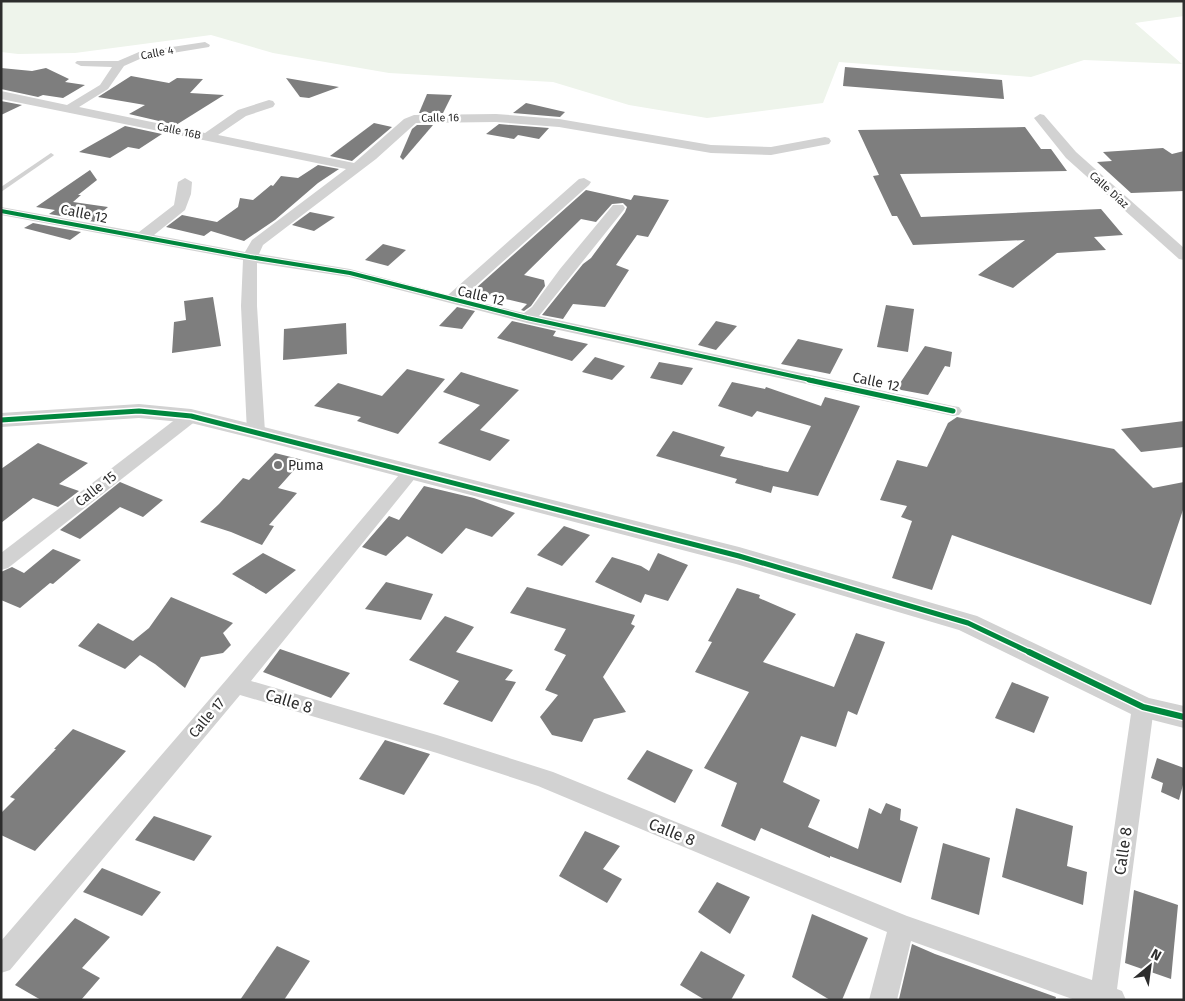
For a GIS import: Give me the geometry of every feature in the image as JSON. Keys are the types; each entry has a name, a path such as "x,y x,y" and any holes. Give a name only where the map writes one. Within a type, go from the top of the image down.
{"street":[{"name":"Calle 4","path":"120,64 140,55 205,45"},
{"path":"81,63 120,64"},
{"path":"68,109 104,87 120,64"},
{"name":"Calle 16B","path":"1,95 280,153 357,167"},
{"path":"207,137 242,113 269,104"},
{"name":"Calle 16","path":"250,257 257,243 372,156 408,122 421,118 496,118 559,123 711,149 771,151 824,141"},
{"name":"Calle Díaz","path":"1040,118 1071,155 1184,256"},
{"path":"142,237 180,208 185,182"},
{"path":"451,300 584,182"},
{"path":"527,318 537,310 565,272 618,208"},
{"name":"Calle 12","path":"1,212 350,273 527,318 953,411"},
{"path":"250,257 249,306 256,432"},
{"path":"1,420 138,411 191,416 256,432 739,556 968,623 1143,707 1184,717"},
{"name":"Calle 15","path":"1,563 191,416"},
{"name":"Calle 17","path":"1,961 235,685 410,473"},
{"name":"Calle 8","path":"235,685 437,744 545,779 902,926 1108,998 1143,707"},
{"path":"883,1000 902,926"}],"lane":[{"path":"1,190 51,155"}],"shaded area":[{"path":"1,1 1184,1 1184,16 1135,23 1182,64 1084,60 1031,77 839,62 823,103 707,118 629,105 553,82 389,73 273,53 211,35 75,53 18,54 1,52"}],"building":[{"path":"845,67 1002,80 1004,99 843,86"},
{"path":"1,68 32,71 46,68 69,79 65,82 85,85 63,98 43,95 38,97 1,89"},
{"path":"131,76 169,83 177,78 203,79 190,93 224,95 176,125 129,114 145,105 98,97"},
{"path":"286,78 339,87 309,98 300,97"},
{"path":"427,94 452,95 443,113 419,113"},
{"path":"1,101 22,105 1,115"},
{"path":"526,103 565,112 560,117 513,113"},
{"path":"374,123 392,127 352,161 330,156"},
{"path":"499,124 549,128 539,139 518,135 514,139 486,134"},
{"path":"417,125 433,125 403,160 400,157 412,129"},
{"path":"125,126 162,134 139,149 128,147 110,158 79,152"},
{"path":"1025,127 1041,149 1051,149 1067,171 900,174 921,217 1101,209 1123,235 1094,237 1106,250 1057,253 1013,288 978,275 1025,240 913,245 897,216 892,216 873,176 879,175 858,130"},
{"path":"1163,148 1172,154 1184,151 1184,191 1131,193 1097,162 1112,161 1103,152"},
{"path":"318,165 339,169 318,183 275,220 244,241 211,231 204,236 166,227 182,215 217,222 238,207 240,198 253,200 271,185 273,186 281,176 298,178"},
{"path":"90,170 97,180 78,195 81,195 73,202 108,207 102,212 108,213 95,222 49,214 55,210 36,207"},
{"path":"586,190 631,200 634,195 669,200 648,237 637,235 616,265 629,270 605,307 573,304 563,319 542,315 583,264 591,258 625,212 627,207 623,203 612,204 596,222 581,219 524,275 544,280 545,286 531,306 524,311 521,310 527,304 488,295 483,301 466,297"},
{"path":"310,212 335,217 314,231 292,225"},
{"path":"33,223 81,232 70,240 24,228"},
{"path":"383,244 406,250 388,266 365,260"},
{"path":"213,297 221,346 172,353 174,322 186,320 184,301"},
{"path":"886,305 914,309 908,352 877,347"},
{"path":"457,307 475,311 462,329 439,326"},
{"path":"512,321 556,331 553,336 588,344 572,361 497,338"},
{"path":"716,321 737,326 716,350 698,345"},
{"path":"346,323 347,354 283,360 284,329"},
{"path":"798,339 843,349 830,374 781,364"},
{"path":"925,346 952,352 950,367 945,366 928,395 896,389"},
{"path":"595,357 625,366 612,380 582,372"},
{"path":"659,362 693,368 682,385 650,378"},
{"path":"407,369 445,379 398,434 357,421 361,417 314,406 338,383 382,396"},
{"path":"461,372 519,390 480,430 510,440 490,461 438,443 480,405 443,392"},
{"path":"732,382 765,389 766,387 821,406 825,397 860,406 818,496 773,486 771,493 735,483 737,479 656,456 673,431 725,447 720,456 788,472 811,426 757,411 752,417 718,406"},
{"path":"957,417 1114,449 1153,488 1184,482 1184,507 1151,605 952,535 932,590 892,578 912,521 901,517 907,506 880,500 897,460 927,467 948,423"},
{"path":"1184,421 1184,447 1141,452 1121,429"},
{"path":"38,443 88,463 59,484 79,491 58,507 33,498 1,523 1,469"},
{"path":"275,453 303,460 278,488 297,493 269,525 274,526 262,545 200,522 243,478 249,480"},
{"path":"120,482 163,500 143,517 120,507 80,539 60,530"},
{"path":"424,486 474,498 515,513 492,537 466,528 442,554 407,536 386,556 362,547 389,516 399,520"},
{"path":"564,526 590,535 562,566 537,555"},
{"path":"53,549 81,560 53,584 50,583 20,608 1,600 1,572 12,567 24,573"},
{"path":"263,553 296,570 266,594 232,574"},
{"path":"658,553 688,565 668,601 645,594 641,603 595,582 612,557 641,566 649,571"},
{"path":"386,582 433,594 421,620 365,609"},
{"path":"527,587 635,615 631,624 635,626 603,677 626,712 594,719 582,742 552,735 540,717 558,695 545,690 566,655 554,650 566,629 510,613"},
{"path":"737,588 760,595 759,598 796,614 763,662 834,687 856,633 885,642 857,715 848,711 836,747 801,736 783,782 820,800 808,827 858,849 869,808 881,814 886,803 901,809 900,820 918,827 901,883 830,856 830,858 761,828 755,841 721,826 737,783 704,768 749,692 695,672 712,642 708,641"},
{"path":"171,597 233,623 223,633 231,645 223,653 201,657 185,688 155,664 140,655 125,669 78,646 98,623 133,641 149,628"},
{"path":"445,616 474,627 456,652 513,670 505,680 516,682 492,722 443,704 459,681 409,660"},
{"path":"280,649 350,673 331,698 263,672"},
{"path":"1012,682 1049,697 1034,733 995,718"},
{"path":"73,729 126,751 35,851 1,835 1,813 15,799 10,797"},
{"path":"385,740 430,754 404,795 359,779"},
{"path":"647,750 693,770 675,803 627,779"},
{"path":"1157,758 1184,768 1184,781 1179,800 1161,792 1163,783 1151,778"},
{"path":"1016,808 1073,826 1067,866 1087,872 1083,905 1002,877"},
{"path":"154,816 212,836 194,861 135,840"},
{"path":"585,831 620,846 603,869 622,879 607,903 559,876"},
{"path":"943,843 990,858 979,915 931,899"},
{"path":"102,868 161,892 142,916 83,892"},
{"path":"717,882 750,897 730,934 698,912"},
{"path":"1134,890 1178,905 1171,979 1125,963"},
{"path":"812,914 868,938 842,1000 830,1000 792,977"},
{"path":"75,918 110,937 82,968 100,978 81,1000 41,1000 15,985"},
{"path":"912,944 1056,997 1055,1000 901,1000 899,999"},
{"path":"277,946 310,961 284,1000 240,1000"},
{"path":"701,951 745,975 731,1000 705,1000 680,985"}],"cycle path":[{"path":"1,211 250,257 350,273 527,318 953,411"},
{"path":"1,420 139,411 191,416 256,432 739,556 968,623 1143,707 1184,717"}],"place":[{"name":"Puma","path":"278,465"}]}
